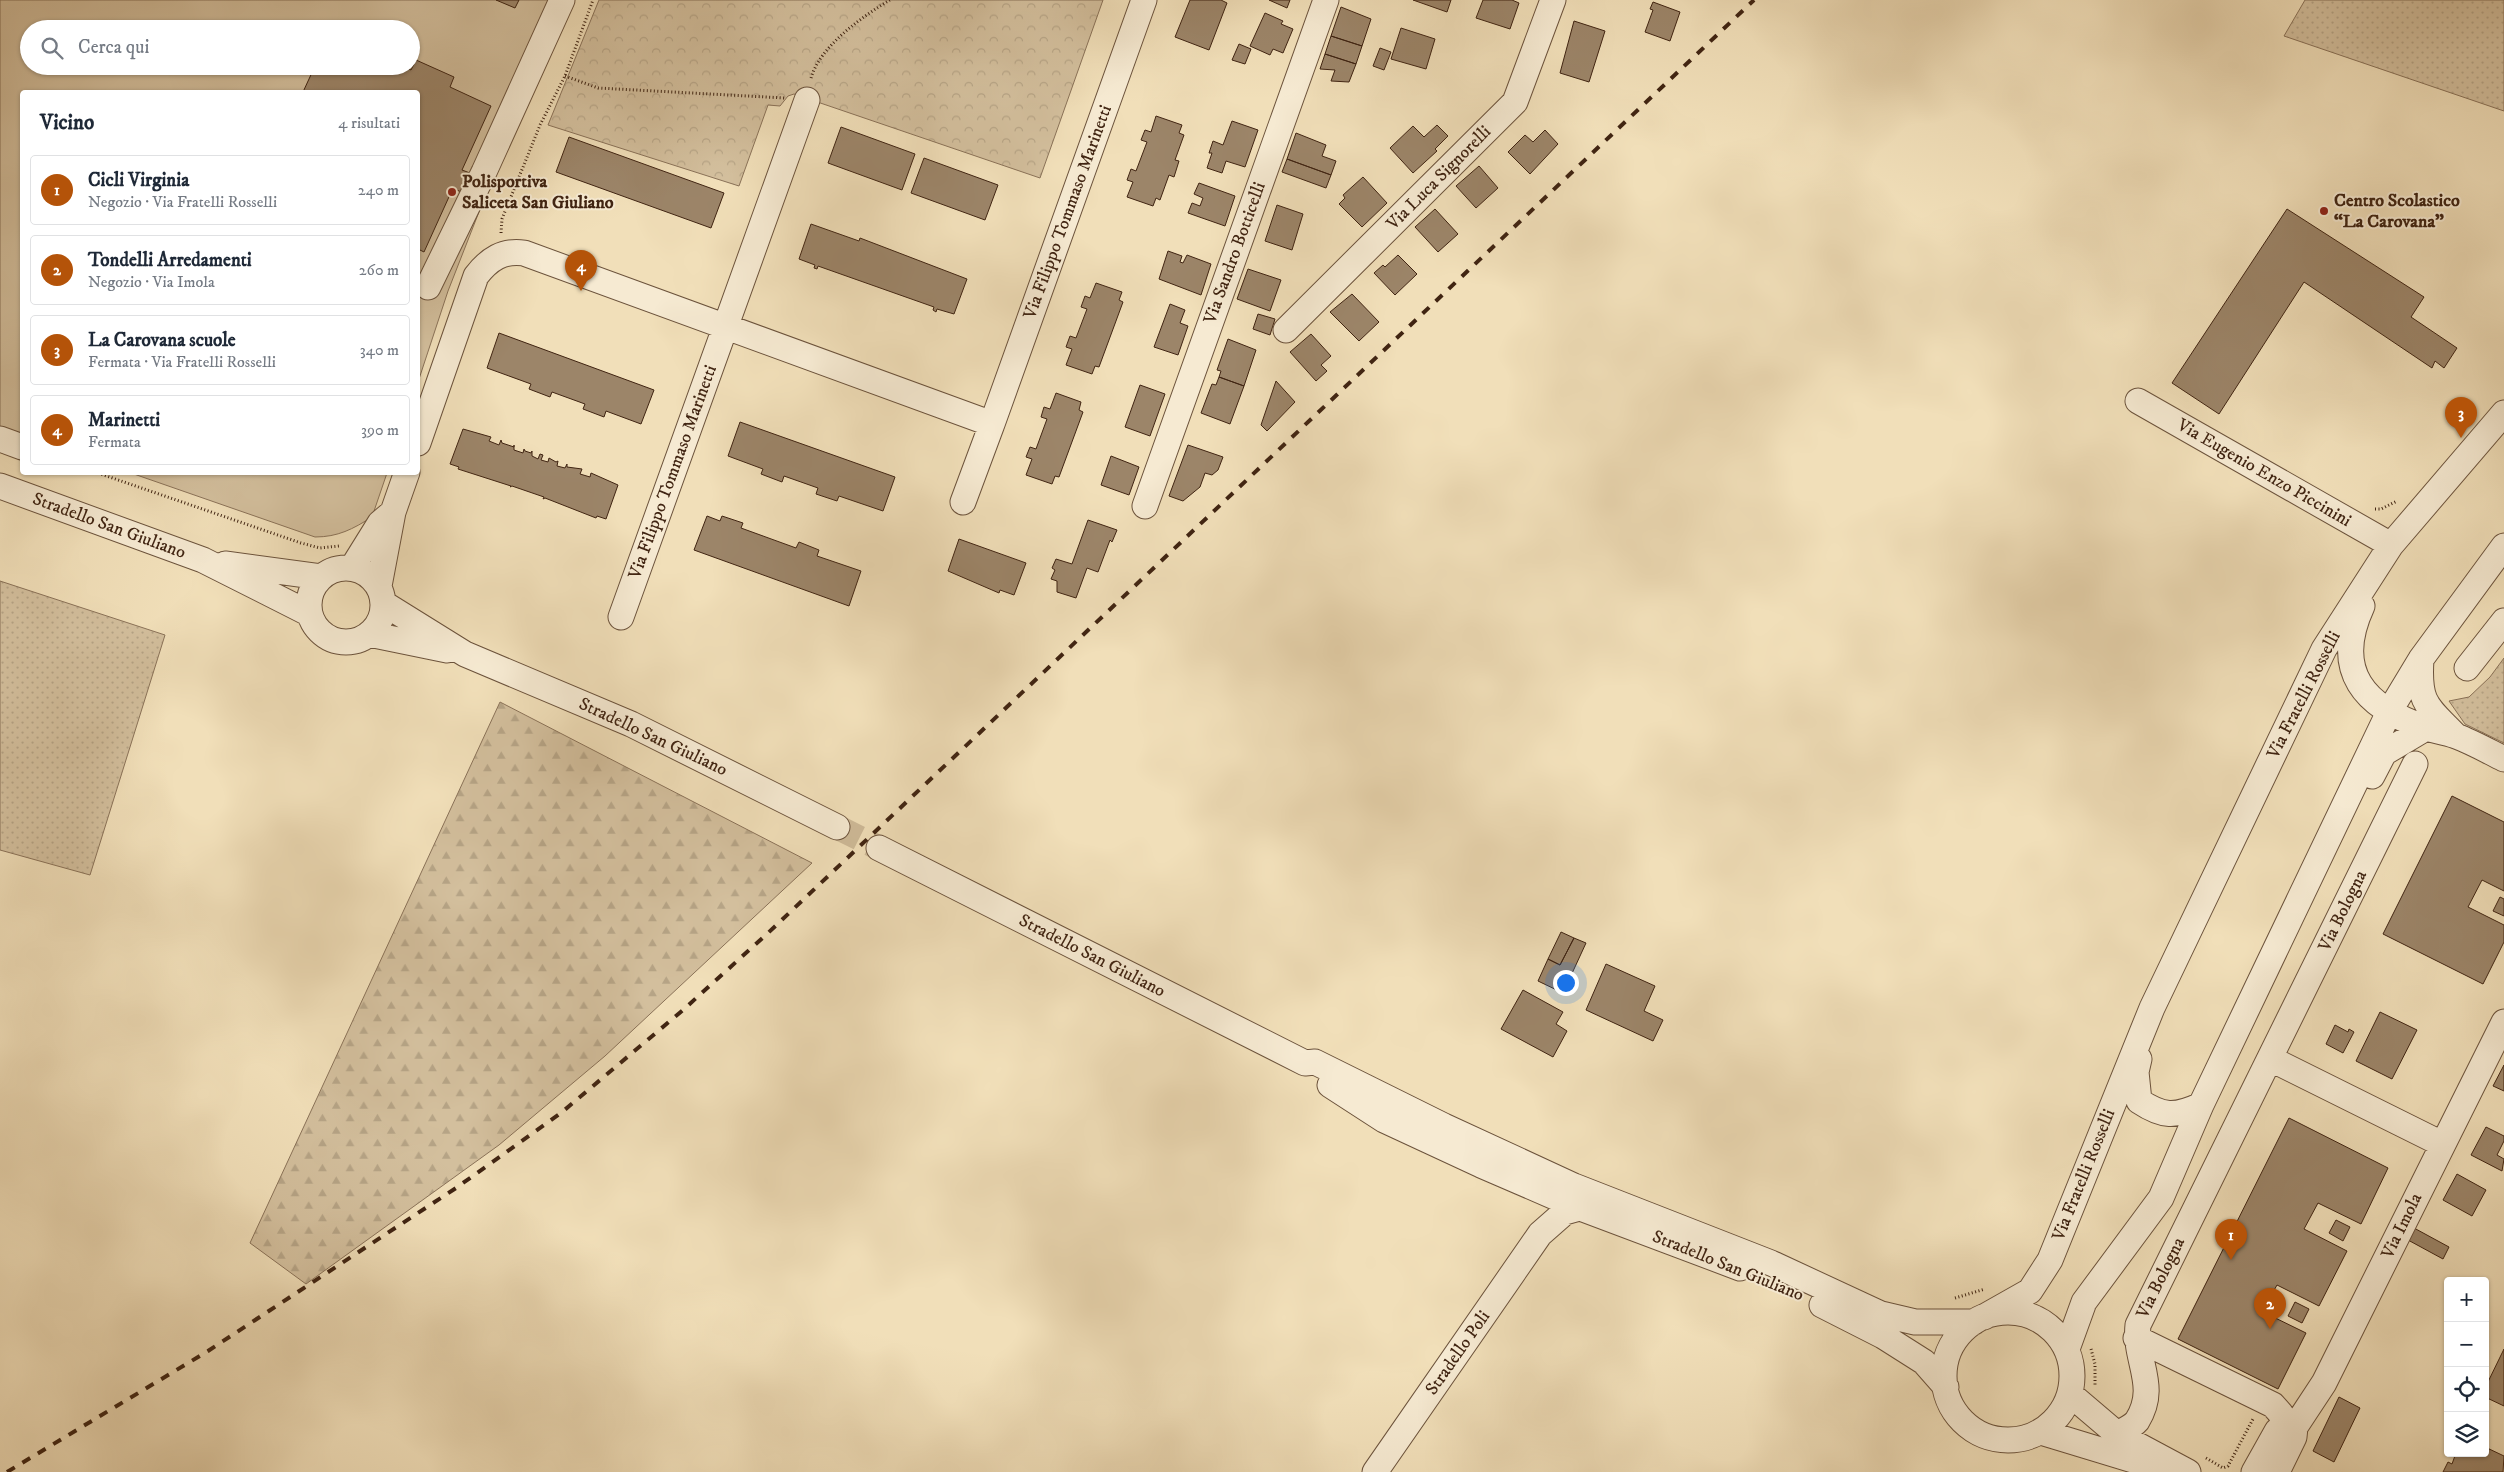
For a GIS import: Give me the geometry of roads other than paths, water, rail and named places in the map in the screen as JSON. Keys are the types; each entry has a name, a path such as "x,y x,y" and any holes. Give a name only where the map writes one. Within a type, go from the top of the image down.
{"street":[{"path":"428,287 484,172 562,0"},
{"name":"Via Filippo Tommaso Marinetti","path":"963,502 1144,0"},
{"name":"Via Sandro Botticelli","path":"1145,506 1326,0"},
{"name":"Via Luca Signorelli","path":"1286,330 1515,102 1553,0"},
{"name":"Via Filippo Tommaso Marinetti","path":"621,617 806,100"},
{"path":"420,437 476,276 485,264 510,251 524,253 992,424"},
{"name":"Via Eugenio Enzo Piccinini","path":"2138,401 2363,518 2391,545"},
{"name":"Via Fratelli Rosselli","path":"1979,1319 2030,1291 2050,1260 2152,1008 2324,648 2391,545 2504,414"},
{"path":"0,439 20,446"},
{"path":"381,595 369,575 352,568 339,568 320,577 310,594 310,614 319,630 334,640 351,641 369,634 380,621 381,595 393,512 406,475"},
{"name":"Stradello San Giuliano","path":"13,483 203,560 310,614"},
{"path":"352,568 380,524 393,512"},
{"path":"2391,545 2352,627 2350,661 2359,687 2389,712 2426,728 2456,736 2504,759"},
{"path":"2066,1349 2084,1302 2161,1198 2201,1105 2389,712 2421,659 2504,546"},
{"name":"Stradello San Giuliano","path":"203,560 320,577"},
{"name":"Stradello San Giuliano","path":"381,595 465,654"},
{"path":"2467,668 2504,621"},
{"name":"Stradello San Giuliano","path":"369,634 465,654 640,728 837,827"},
{"path":"2421,659 2420,680 2424,703 2456,736"},
{"path":"2315,866 2328,863 2384,753 2426,728"},
{"name":"Via Bologna","path":"2117,1434 2136,1422 2148,1390 2136,1338 2138,1325 2415,764"},
{"name":"Stradello San Giuliano","path":"879,848 1305,1063 1314,1062 1574,1186 1771,1263 1881,1314 1914,1322 1979,1319"},
{"name":"Via Fratelli Rosselli","path":"2152,1008 2136,1072 2139,1101 2152,1110 2170,1115 2185,1112 2201,1105"},
{"name":"Via Imola","path":"2254,1472 2277,1431 2290,1428 2324,1383 2504,1022"},
{"path":"2271,1059 2442,1144"},
{"name":"Stradello San Giuliano","path":"1305,1063 1310,1072 1384,1120 1578,1207 1697,1254 1761,1276 1808,1297 1883,1336 1924,1362 1946,1387"},
{"name":"Stradello San Giuliano","path":"1422,1115 1430,1129 1478,1154 1481,1165"},
{"path":"1522,1183 1534,1198 1539,1214 1540,1234"},
{"name":"Stradello San Giuliano","path":"1578,1207 1593,1204 1668,1232 1679,1227"},
{"name":"Stradello Poli","path":"1375,1472 1540,1234 1554,1220 1578,1207"},
{"path":"2014,1312 2032,1316 2054,1331 2066,1349 2070,1359 2073,1382 2070,1394 2054,1421 2041,1432 2018,1440 1986,1436 1975,1431 1958,1416 1950,1403 1944,1376 1950,1350 1957,1338 1979,1319 2014,1312"},
{"name":"Via Bologna","path":"2136,1338 2273,1405 2282,1414 2290,1428"},
{"path":"2070,1394 2117,1434 2188,1472"},
{"name":"Via Imola","path":"2277,1472 2294,1437 2290,1428"},
{"path":"2041,1432 2172,1472"}],"tunnel":[{"path":"837,827 879,848"}],"railway":[{"path":"7,1472 208,1351 456,1188 561,1113 683,1010 768,933 1754,0"}],"place":[{"name":"Polisportiva Saliceta San Giuliano","path":"452,192"},
{"name":"Centro Scolastico “La Carovana”","path":"2324,211"},
{"name":"Marinetti","path":"581,291"},
{"name":"La Carovana scuole","path":"2461,438"},
{"name":"Cicli Virginia","path":"2231,1260"},
{"name":"Tondelli Arredamenti","path":"2270,1329"}]}
